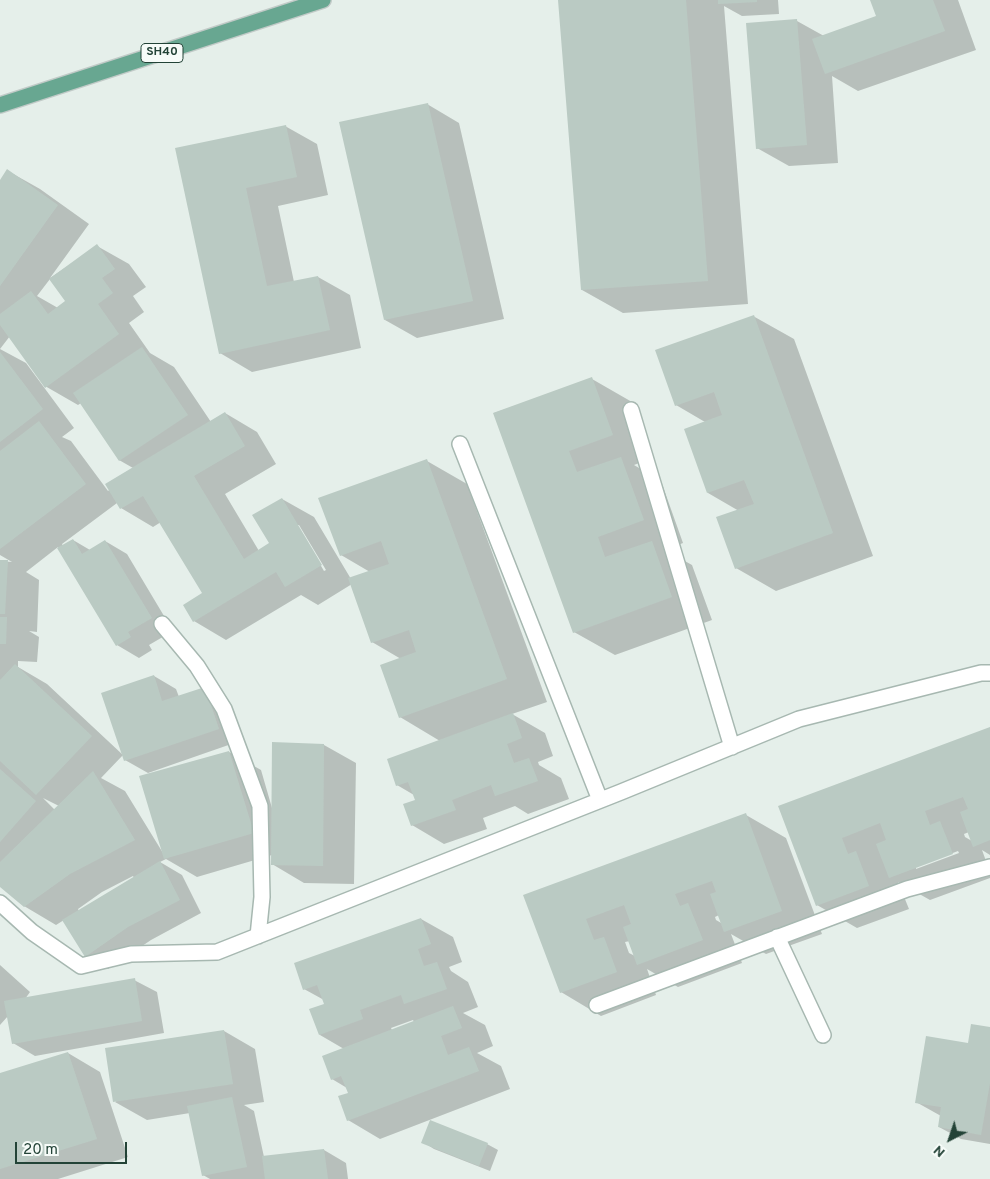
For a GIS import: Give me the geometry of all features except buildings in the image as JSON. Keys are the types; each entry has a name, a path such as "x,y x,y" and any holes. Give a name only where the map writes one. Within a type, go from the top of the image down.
{"main road":[{"name":"SH40","path":"0,105 324,0"}],"street":[{"path":"631,410 732,747"},
{"path":"460,444 600,800"},
{"path":"162,624 197,666 224,709 260,806 262,897 258,936"},
{"path":"0,903 32,932 81,966 132,954 217,952 799,719 918,688 982,673 990,673"},
{"path":"597,1005 906,889 990,867"},
{"path":"777,937 823,1035"}]}
